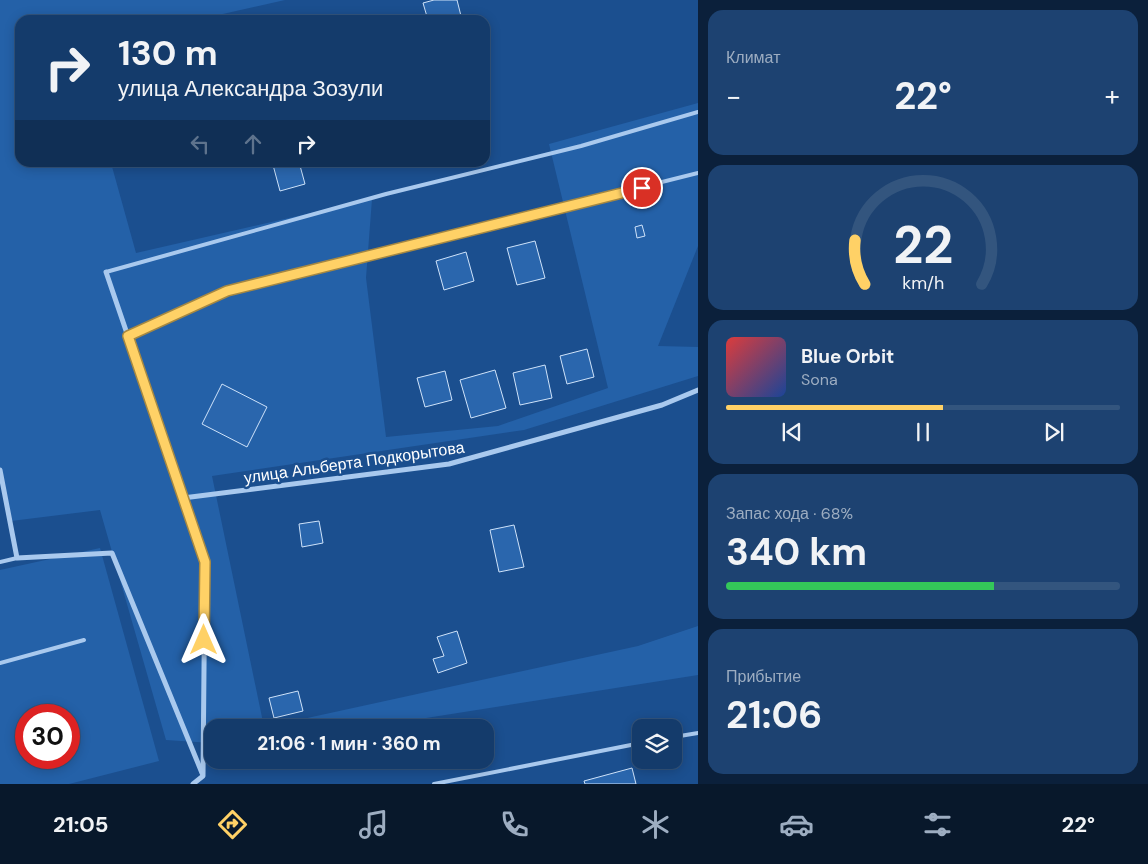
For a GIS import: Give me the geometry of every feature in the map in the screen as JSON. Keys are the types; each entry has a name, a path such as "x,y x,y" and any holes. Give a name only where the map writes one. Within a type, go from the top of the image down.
{"street":[{"path":"106,272 205,562 203,776"},
{"name":"улица Альберта Подкорытова","path":"183,498 449,464 662,405 698,390"},
{"path":"0,470 16,558 112,553 203,776"},
{"path":"193,784 203,776"}],"lane":[{"path":"106,272 386,194 581,146 698,112"},
{"path":"128,336 227,291 698,174"},
{"path":"0,562 16,558"},
{"path":"0,663 84,640"},
{"path":"682,736 698,733"},
{"path":"434,784 632,745"}],"shaded area":[{"path":"0,0 285,0 218,15 15,15 15,167 112,167 136,253 372,199 366,278 386,437 498,426 608,388 549,144 698,103 698,246 658,346 698,347 698,376 524,430 212,476 262,719 204,719 204,742 166,740 100,510 11,521 0,476"},
{"path":"100,548 159,761 69,784 0,784 0,570"},
{"path":"698,626 698,675 420,719 303,719 638,646"}],"building":[{"path":"434,0 457,0 461,15 427,15 423,3"},
{"path":"274,167 300,167 305,184 280,191"},
{"path":"642,225 645,236 637,238 635,227"},
{"path":"535,241 545,278 517,285 507,248"},
{"path":"466,252 474,281 444,290 436,261"},
{"path":"587,349 594,377 567,384 560,356"},
{"path":"545,365 552,398 520,405 513,373"},
{"path":"495,370 506,408 471,418 460,380"},
{"path":"445,371 452,400 425,407 417,378"},
{"path":"222,384 267,407 247,447 202,424"},
{"path":"319,521 323,543 302,547 299,524"},
{"path":"514,525 524,567 499,572 490,530"},
{"path":"457,631 467,663 438,673 433,659 444,656 437,637"},
{"path":"298,691 303,711 274,718 269,698"},
{"path":"632,768 636,784 585,784 584,781"}],"route":[{"path":"204,640 205,562 128,336 227,291 642,188"}]}
